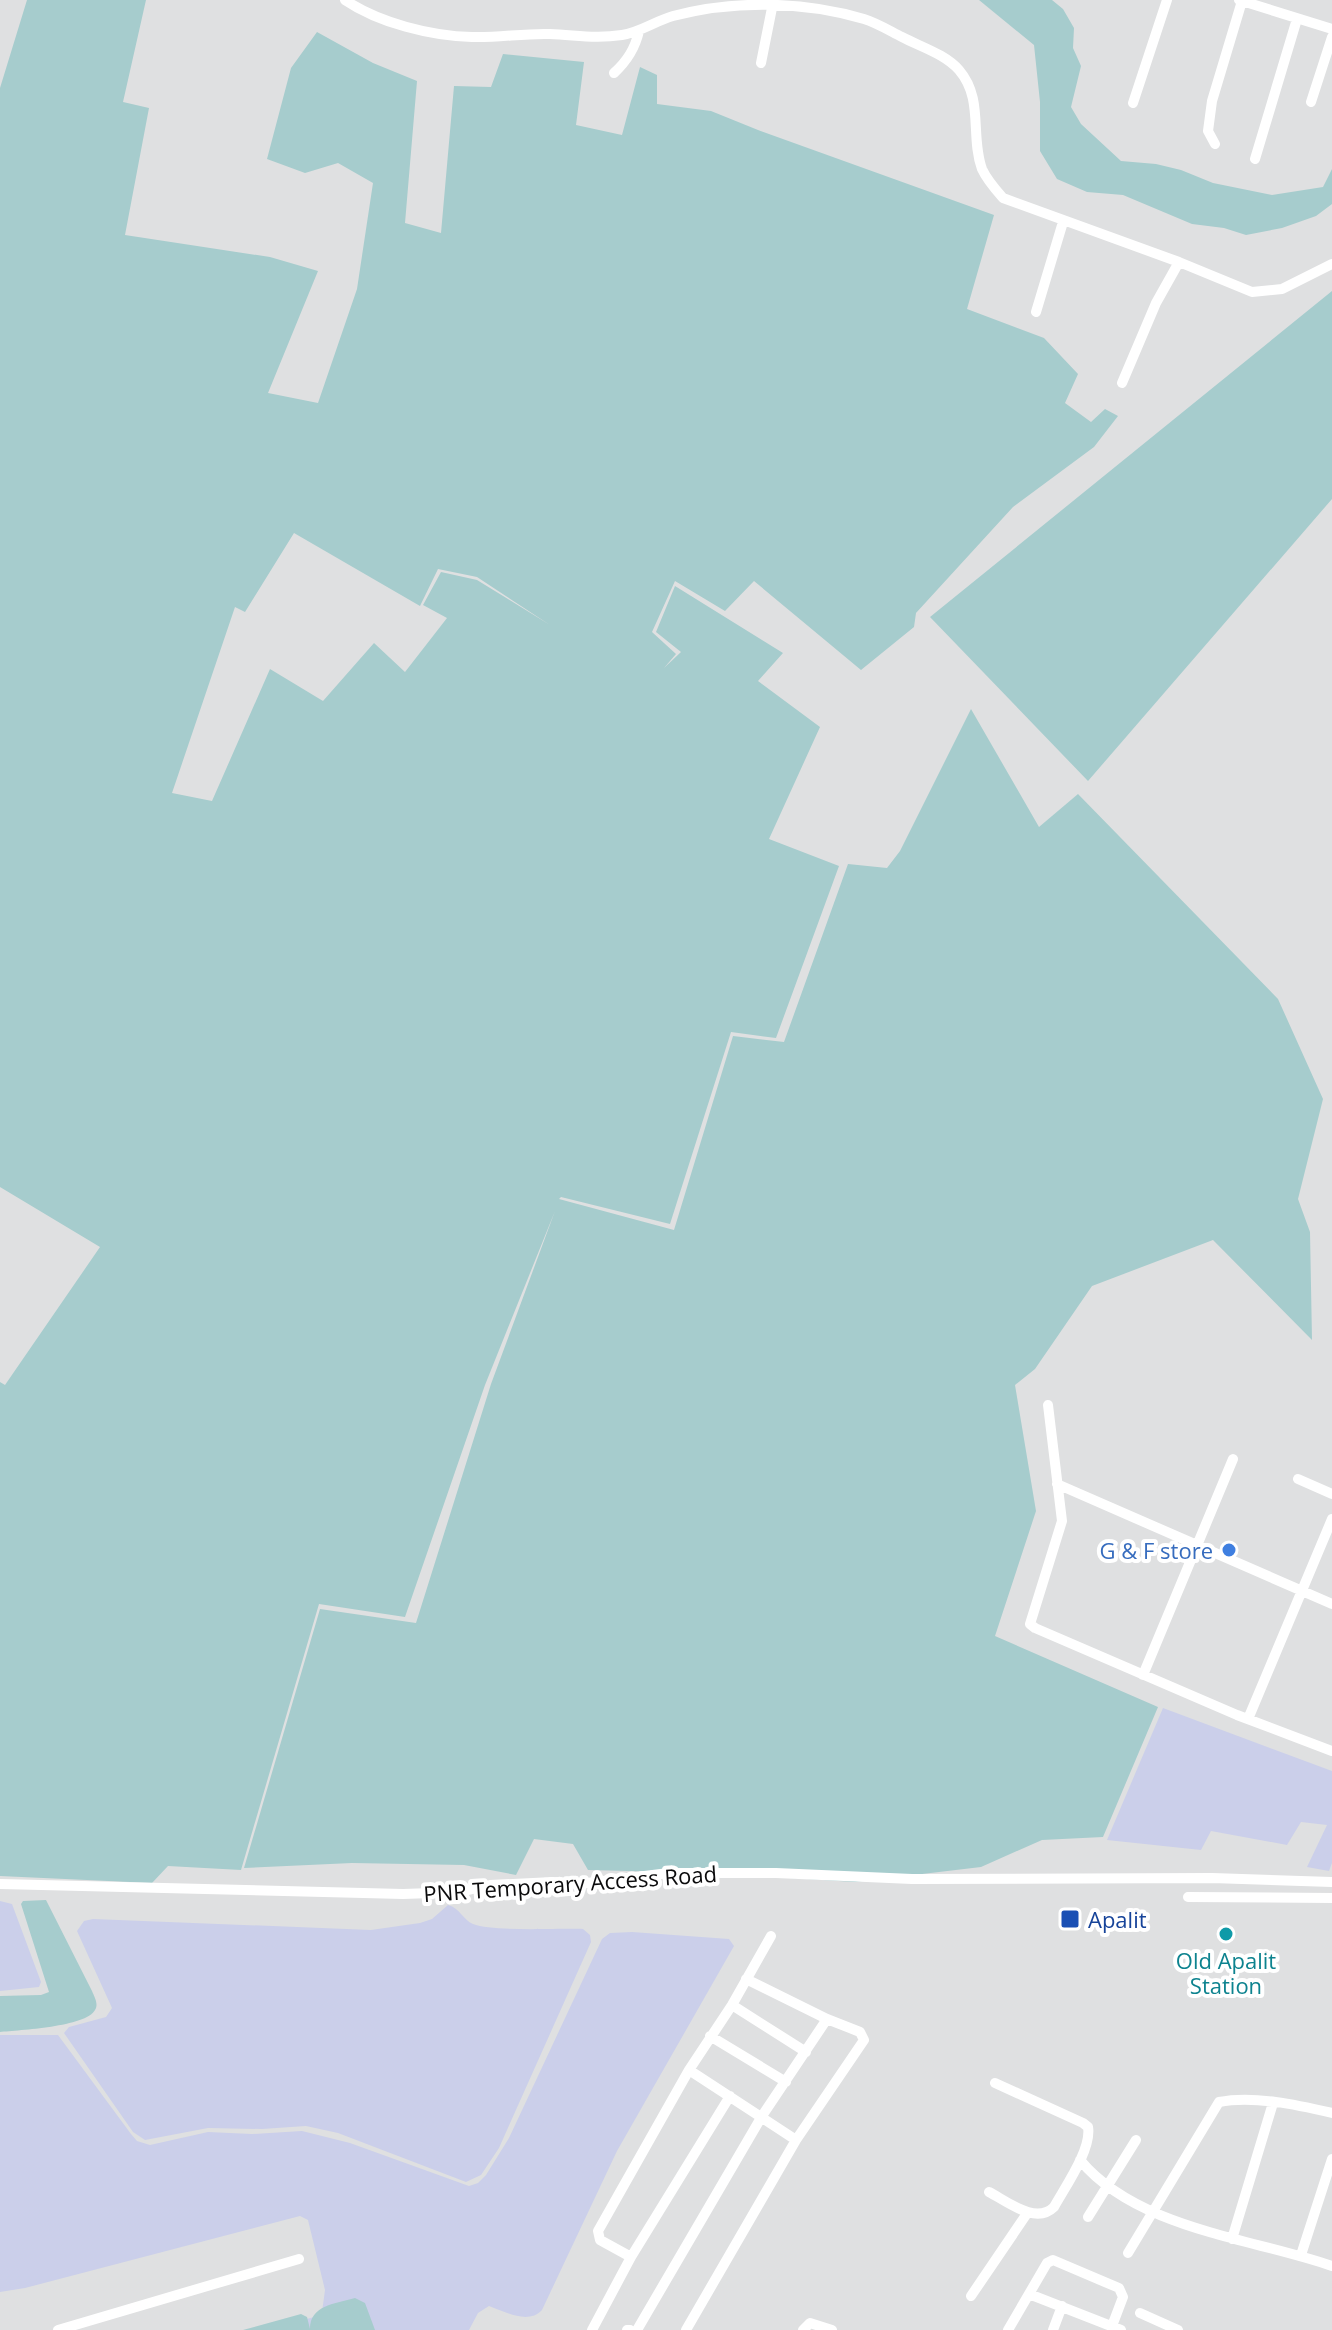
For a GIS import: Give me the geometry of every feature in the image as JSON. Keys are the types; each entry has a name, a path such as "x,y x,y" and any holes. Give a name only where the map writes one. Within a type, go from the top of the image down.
{"street":[{"path":"345,0 400,25 435,34 472,37 550,34 588,38 639,31 672,16 729,5 773,3 866,20 945,58 960,71 970,87 975,104 981,166 989,182 1003,198 1252,292 1282,289 1332,264"},
{"path":"1133,103 1167,0"},
{"path":"1215,144 1208,131 1210,110 1241,1 1332,29"},
{"path":"761,63 773,3"},
{"path":"1255,159 1297,19"},
{"path":"614,73 627,60 639,31"},
{"path":"1311,102 1332,37"},
{"path":"1036,312 1063,222"},
{"path":"1122,383 1156,303 1179,262"},
{"path":"1048,1405 1062,1521 1030,1624 1143,1675 1332,1751"},
{"path":"1143,1675 1233,1459"},
{"path":"1298,1479 1332,1494"},
{"path":"1057,1484 1332,1604"},
{"path":"1248,1719 1332,1519"},
{"name":"PNR Temporary Access Road","path":"0,1884 403,1894 460,1892 490,1885 579,1884 669,1873 776,1873 912,1879 1212,1878 1332,1882"},
{"path":"1188,1897 1332,1898"},
{"path":"631,2257 600,2240 598,2231 689,2070 732,2005 771,1936"},
{"path":"686,2330 796,2140 864,2040 860,2032 746,1979"},
{"path":"732,2005 806,2052"},
{"path":"637,2330 762,2116 827,2019"},
{"path":"710,2036 786,2082"},
{"path":"689,2070 796,2140"},
{"path":"989,2192 1028,2212 1040,2215 1049,2213 1080,2160 1089,2135 1088,2127 995,2083"},
{"path":"592,2330 631,2257 730,2096"},
{"path":"1128,2253 1219,2102 1255,2100 1312,2107 1332,2113"},
{"path":"1232,2239 1273,2103"},
{"path":"1088,2217 1136,2140"},
{"path":"1301,2255 1332,2159"},
{"path":"1080,2160 1092,2175 1106,2185 1152,2211 1232,2239 1301,2255 1332,2266"},
{"path":"971,2296 1028,2212"},
{"path":"58,2330 299,2259"},
{"path":"1008,2330 1047,2263 1053,2260 1119,2288 1123,2297 1108,2327 1029,2294"},
{"path":"1053,2330 1062,2306"},
{"path":"1140,2313 1178,2330"},
{"path":"803,2330 810,2323 832,2330"}],"shaded area":[{"path":"27,0 146,0 123,102 149,108 125,235 270,257 318,271 268,393 318,403 357,289 373,183 338,163 305,173 267,159 291,68 317,32 373,63 417,81 405,223 441,233 454,86 491,87 503,54 584,62 576,125 622,135 640,67 657,75 657,104 711,111 994,215 967,309 1044,338 1078,374 1065,403 1091,422 1105,409 1118,416 1094,447 1013,507 916,613 914,627 861,670 754,581 725,611 675,581 652,632 676,654 664,668 681,652 656,632 675,586 783,653 758,681 820,727 769,839 839,866 776,1038 731,1032 670,1224 559,1199 674,1230 733,1036 784,1042 848,864 887,868 900,851 971,709 1039,827 1078,794 1278,999 1323,1099 1298,1199 1310,1232 1312,1340 1213,1240 1092,1286 1035,1369 1015,1385 1036,1511 995,1636 1158,1707 1103,1837 1042,1840 981,1867 855,1882 712,1873 588,1870 573,1844 534,1839 516,1875 464,1865 352,1863 244,1868 320,1609 416,1623 491,1384 555,1211 485,1385 405,1617 319,1604 241,1870 168,1866 152,1883 0,1876 0,1382 5,1385 100,1247 0,1187 0,88","holes":["294,533 420,606 438,569 477,577 550,625 477,580 441,572 423,605 447,618 405,672 374,643 323,701 270,669 212,801 172,793 235,607 245,612"]},
{"path":"979,0 1052,0 1063,9 1074,28 1073,48 1081,66 1071,107 1081,124 1121,161 1156,164 1213,183 1272,195 1323,187 1332,169 1332,204 1316,216 1282,228 1246,235 1224,228 1192,224 1123,195 1087,192 1057,179 1040,151 1040,102 1034,45"},
{"path":"1332,291 1332,499 1088,781 930,617"},
{"path":"1163,1708 1332,1771 1332,1863 1329,1871 1307,1867 1327,1825 1301,1822 1287,1845 1211,1831 1201,1850 1107,1840"},
{"path":"46,1900 92,1991 96,2008 89,2016 66,2024 0,2032 0,1996 49,1992 21,1904 23,1901"},
{"path":"0,1901 12,1904 41,1982 39,1987 0,1991"},
{"path":"448,1905 473,1924 510,1929 583,1929 590,1935 591,1942 499,2148 481,2175 466,2182 338,2133 306,2126 208,2128 145,2140 133,2132 64,2033 69,2027 106,2017 112,2008 77,1931 84,1921 371,1930 420,1923 432,1919"},
{"path":"610,1933 729,1939 734,1946 617,2151 542,2310 536,2314 517,2316 489,2306 478,2313 469,2330 256,2330 315,2317 322,2312 325,2290 308,2220 300,2216 0,2292 0,2035 58,2035 137,2141 150,2145 208,2132 252,2134 302,2131 350,2143 469,2186 486,2175 509,2138 602,1939"},
{"path":"355,2298 365,2303 375,2330 243,2330 301,2314 307,2317 310,2329 311,2321 319,2310"}],"place":[{"name":"G & F store","path":"1229,1550"},
{"name":"Apalit","path":"1070,1919"},
{"name":"Old Apalit Station","path":"1226,1934"}]}
